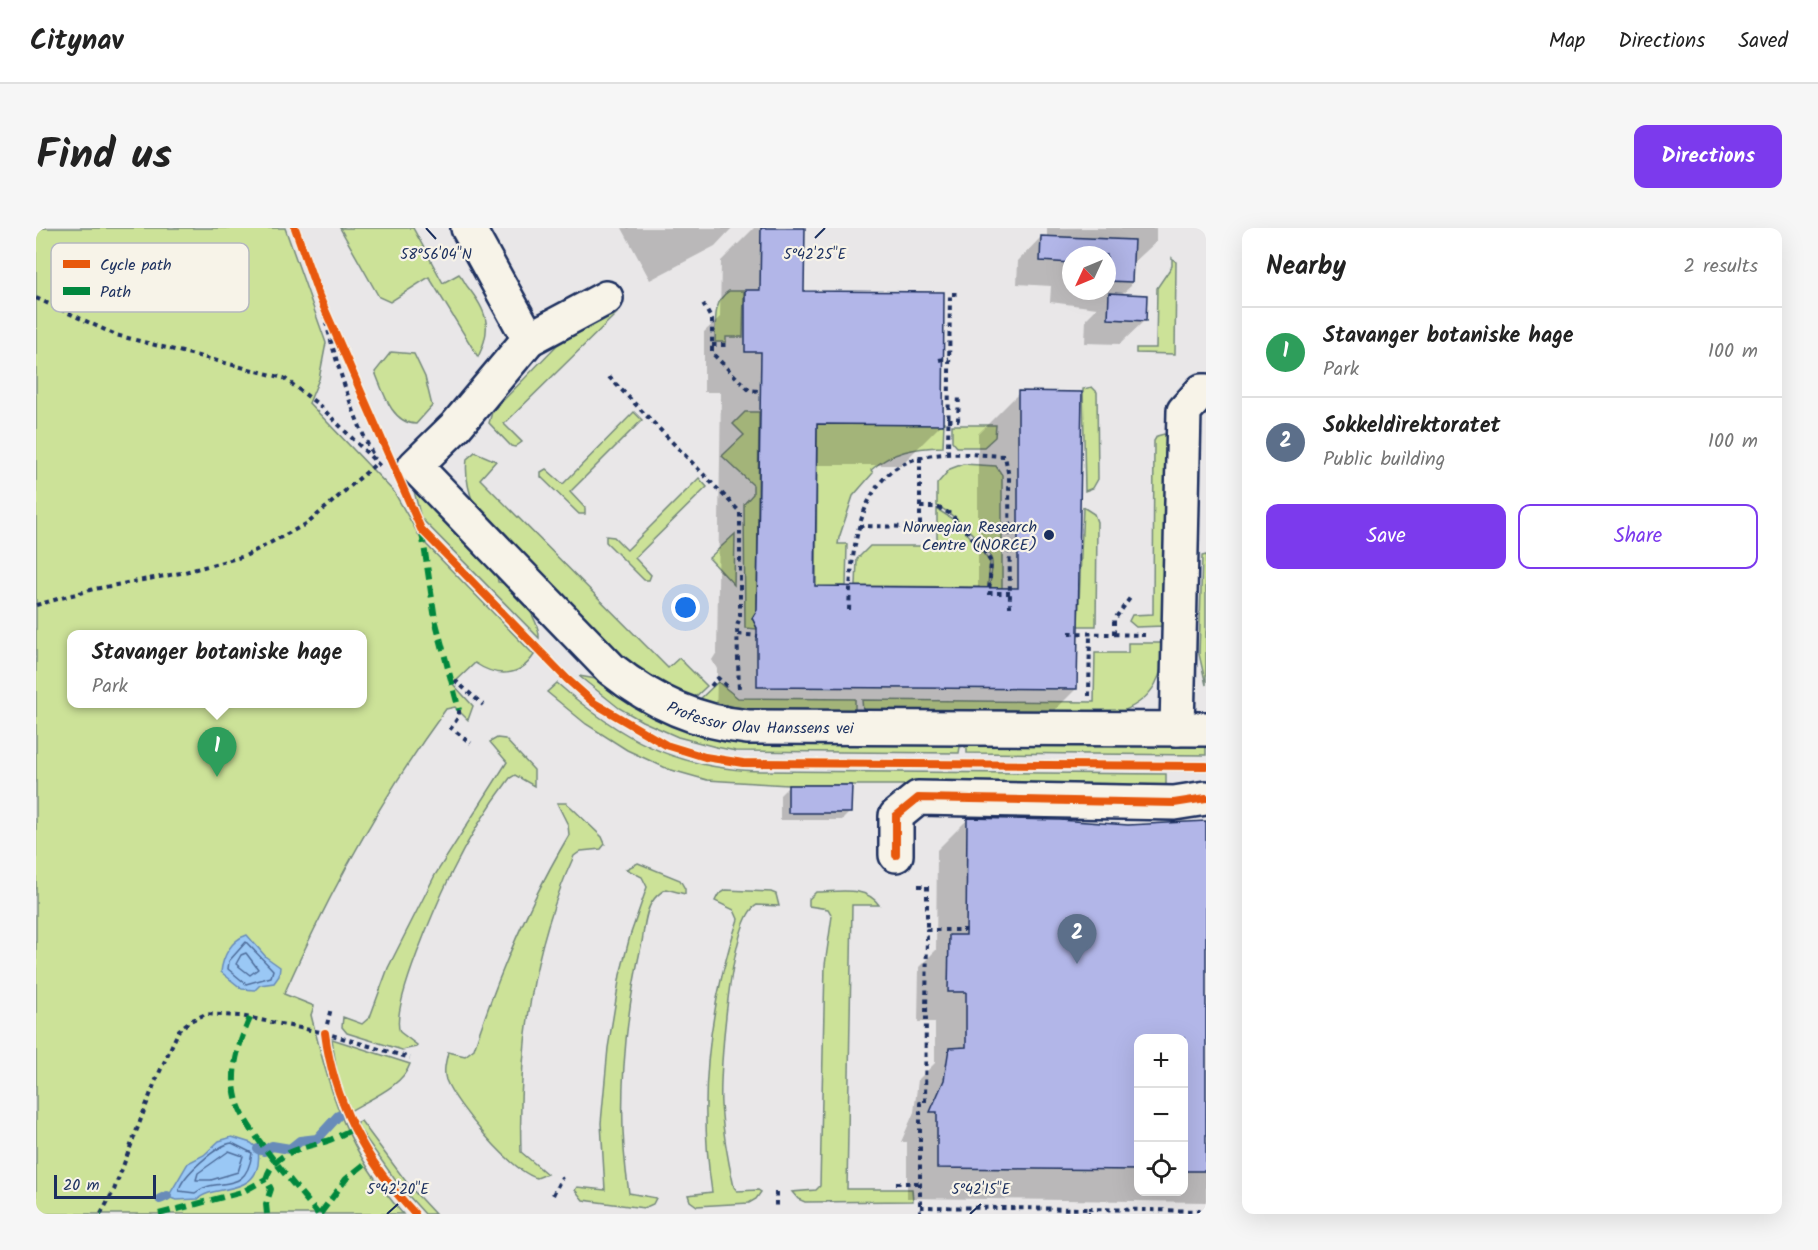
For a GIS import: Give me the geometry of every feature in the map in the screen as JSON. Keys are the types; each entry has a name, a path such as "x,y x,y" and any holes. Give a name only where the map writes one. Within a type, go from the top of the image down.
{"street":[{"path":"468,228 529,339 606,298"},
{"name":"Professor Olav Hanssens vei","path":"529,339 456,426 415,466 611,669 641,691 681,712 704,720 748,727 1192,729"},
{"path":"1192,729 1184,411 1202,391 1206,392"},
{"path":"896,855 896,816 918,798 1174,803 1206,798"}],"path":[{"path":"315,284 342,385 358,427 377,463"},
{"path":"948,454 950,294 957,294"},
{"path":"319,296 347,359"},
{"path":"36,298 51,305"},
{"path":"703,304 712,320 712,353 745,387 759,391"},
{"path":"66,312 116,335 284,378 319,405 377,463"},
{"path":"712,345 726,345"},
{"path":"939,360 949,358"},
{"path":"609,377 740,512 740,617 737,634 740,650 739,692 748,693"},
{"path":"948,420 958,420 959,395"},
{"path":"849,610 852,554 859,526 878,487 898,469 920,457 948,454 1005,456 1009,477 1010,607"},
{"path":"859,526 920,527 920,457"},
{"path":"36,606 94,589 181,573 245,556 308,523 377,463"},
{"path":"731,512 735,507"},
{"path":"920,507 938,507 951,514 991,562 988,594 1010,593"},
{"path":"1114,634 1114,620 1130,598"},
{"path":"1069,633 1154,635"},
{"path":"737,634 758,636"},
{"path":"1077,697 1089,697 1090,634"},
{"path":"448,674 483,705"},
{"path":"459,710 459,716 451,728 471,743"},
{"path":"918,886 927,886 925,1103 920,1103 920,1214"},
{"path":"927,930 968,930"},
{"path":"325,1037 331,1008"},
{"path":"101,1214 114,1190 155,1082 179,1030 190,1021 206,1014 241,1016 410,1058"},
{"path":"553,1195 562,1177"},
{"path":"896,1183 920,1184"},
{"path":"776,1192 776,1207"},
{"path":"920,1207 1088,1212 1206,1210"}],"green space":[{"path":"36,228 285,228 326,343 319,379 309,403 394,492 421,539 534,655 521,668 507,673 491,671 475,663 453,684 473,706 468,720 455,707 446,709 422,743 378,812 338,883 284,994 314,1006 311,1015 326,1072 343,1121 367,1167 403,1214 36,1214"},
{"path":"340,228 413,228 443,283 459,274 479,303 486,320 486,328 483,346 478,357 429,277 390,302 379,297"},
{"path":"1172,258 1176,262 1175,354 1136,353 1136,348 1156,348 1157,288 1172,266"},
{"path":"729,291 744,291 743,337 726,337 726,342 715,342 717,307"},
{"path":"616,314 504,424 522,442 515,447 511,446 489,423 492,412 557,345 607,315"},
{"path":"391,352 414,354 425,377 432,406 416,424 407,422 394,412 375,372"},
{"path":"1092,387 1097,392 1098,479 1093,488 1085,491 1083,389"},
{"path":"634,412 642,420 570,492 585,508 585,514 579,514 541,477 541,472 546,469 563,484"},
{"path":"745,412 759,412 757,612 753,619 757,629 745,628 744,504 753,494 753,485 722,456 744,435 733,424"},
{"path":"817,420 944,422 943,447 913,450 887,459 871,470 873,473 853,496 838,544 847,544 846,586 837,586 837,609 816,609"},
{"path":"952,425 996,425 995,437 984,447 957,447 952,441"},
{"path":"1164,434 1168,437 1164,626 1136,627 1129,621 1132,615 1153,614 1154,441 1157,436"},
{"path":"475,452 496,461 480,479 668,668 679,658 707,686 693,699 658,683 625,659 474,505 466,465 467,459"},
{"path":"963,464 996,466 1002,475 1002,591 990,591 992,562 985,548 960,522 937,506 937,484 950,469"},
{"path":"699,478 707,487 635,558 651,575 649,580 644,580 606,542 606,536 614,537 627,550"},
{"path":"414,491 497,575 498,582 512,588 519,595 536,622 539,638 421,518"},
{"path":"1083,507 1094,514 1097,522 1096,626 1078,626"},
{"path":"937,509 960,524 990,562 987,596 979,587 856,586 857,559 870,546 937,546"},
{"path":"735,534 734,585 709,558"},
{"path":"1206,555 1206,685 1199,654 1202,556"},
{"path":"1128,643 1164,643 1164,655 1159,676 1150,692 1134,706 1123,711 863,711 862,700 1094,702 1095,653 1128,653"},
{"path":"579,676 596,679 627,701 962,743 1206,746 1206,755 967,753 964,746 960,747 959,753 736,751 678,737 642,721 619,708"},
{"path":"718,682 738,698 855,699 855,711 749,709 698,701"},
{"path":"557,683 603,720 650,747 675,757 730,769 1166,774 1166,785 788,785 707,780 668,769 627,750 586,724 547,692"},
{"path":"497,738 505,739 534,770 534,786 515,775 510,778 486,812 458,860 427,928 408,978 399,1020 400,1032 417,1045 416,1047 402,1050 347,1033 342,1027 343,1017 362,1024 370,1017 388,968 435,875 507,762 490,742"},
{"path":"557,803 566,803 571,807 602,837 605,844 601,849 581,851 574,856 560,891 538,963 525,1038 521,1114 521,1152 547,1174 537,1178 526,1173 499,1151 472,1120 446,1080 445,1070 448,1052 465,1056 474,1049 516,939 540,887 569,835 568,825"},
{"path":"638,863 680,880 685,889 685,894 666,889 656,896 650,906 645,921 631,1003 624,1067 623,1131 629,1193 656,1198 653,1204 644,1208 583,1200 575,1190 577,1187 605,1190 601,1123 608,1048 620,975 630,936 647,887 642,877 626,869"},
{"path":"726,890 771,892 776,894 779,906 757,905 748,916 740,937 728,998 722,1062 721,1105 734,1187 737,1191 758,1190 761,1192 749,1203 697,1206 690,1201 688,1195 712,1192 706,1123 709,1054 720,986 738,919 734,910 715,901 718,895"},
{"path":"816,892 859,892 879,905 852,905 847,1189 912,1189 913,1201 805,1202 798,1199 792,1192 816,1190 820,1186 825,965 832,916 828,909 809,906 809,899"},
{"path":"332,1039 410,1064 393,1086 350,1111 338,1079"},
{"path":"361,1121 410,1187 435,1214 425,1214 398,1184 358,1127 358,1122"}],"water":[{"path":"247,935 266,957 280,967 279,976 274,983 260,985 255,990 242,989 221,972 229,949 241,937"},
{"path":"232,1137 251,1143 258,1149 258,1165 254,1176 246,1183 205,1194 198,1199 176,1200 168,1197 188,1163 204,1155 219,1141"}],"building":[{"name":"Norwegian Research Centre (NORCE)","path":"761,228 805,228 804,291 944,292 943,425 817,424 815,586 1018,588 1018,391 1082,392 1077,689 757,687 757,628 752,618 757,610 761,352 745,352 745,290 760,290"},
{"path":"1041,236 1134,240 1132,282 1116,281 1116,246 1062,246 1062,262 1040,261"},
{"path":"1116,293 1147,295 1146,321 1108,319 1109,300 1116,300"},
{"path":"788,785 852,785 851,813 788,813"},
{"path":"967,818 1060,820 1128,825 1206,821 1206,1171 1188,1171 1188,1034 1134,1034 1134,1170 937,1168 937,1112 930,1112 944,1080 949,1048 966,1047 966,992 948,992 949,935 966,935"}],"waterway":[{"path":"258,1149 264,1151 272,1146 290,1149 300,1141 317,1139 338,1116"},
{"path":"160,1199 167,1196"}],"marked path":[{"path":"422,532 435,619 459,710"},
{"path":"250,1018 234,1071 238,1104 262,1145 318,1214"},
{"path":"267,1214 266,1204 271,1189 266,1179 276,1162 291,1152 330,1140 353,1129"},
{"path":"320,1214 346,1179 371,1159"},
{"path":"159,1214 242,1192 266,1179"}],"cycle path":[{"path":"295,228 319,296 421,529 567,679 594,703 666,745 705,757 743,763 1206,766"},
{"path":"896,855 896,816 918,798 1174,803 1206,798"},
{"path":"325,1033 336,1084 355,1131 382,1174 415,1214"}],"place":[{"name":"Norwegian Research Centre (NORCE)","path":"1049,535"},
{"name":"Stavanger botaniske hage","path":"217,777"},
{"name":"Sokkeldirektoratet","path":"1077,964"}]}
